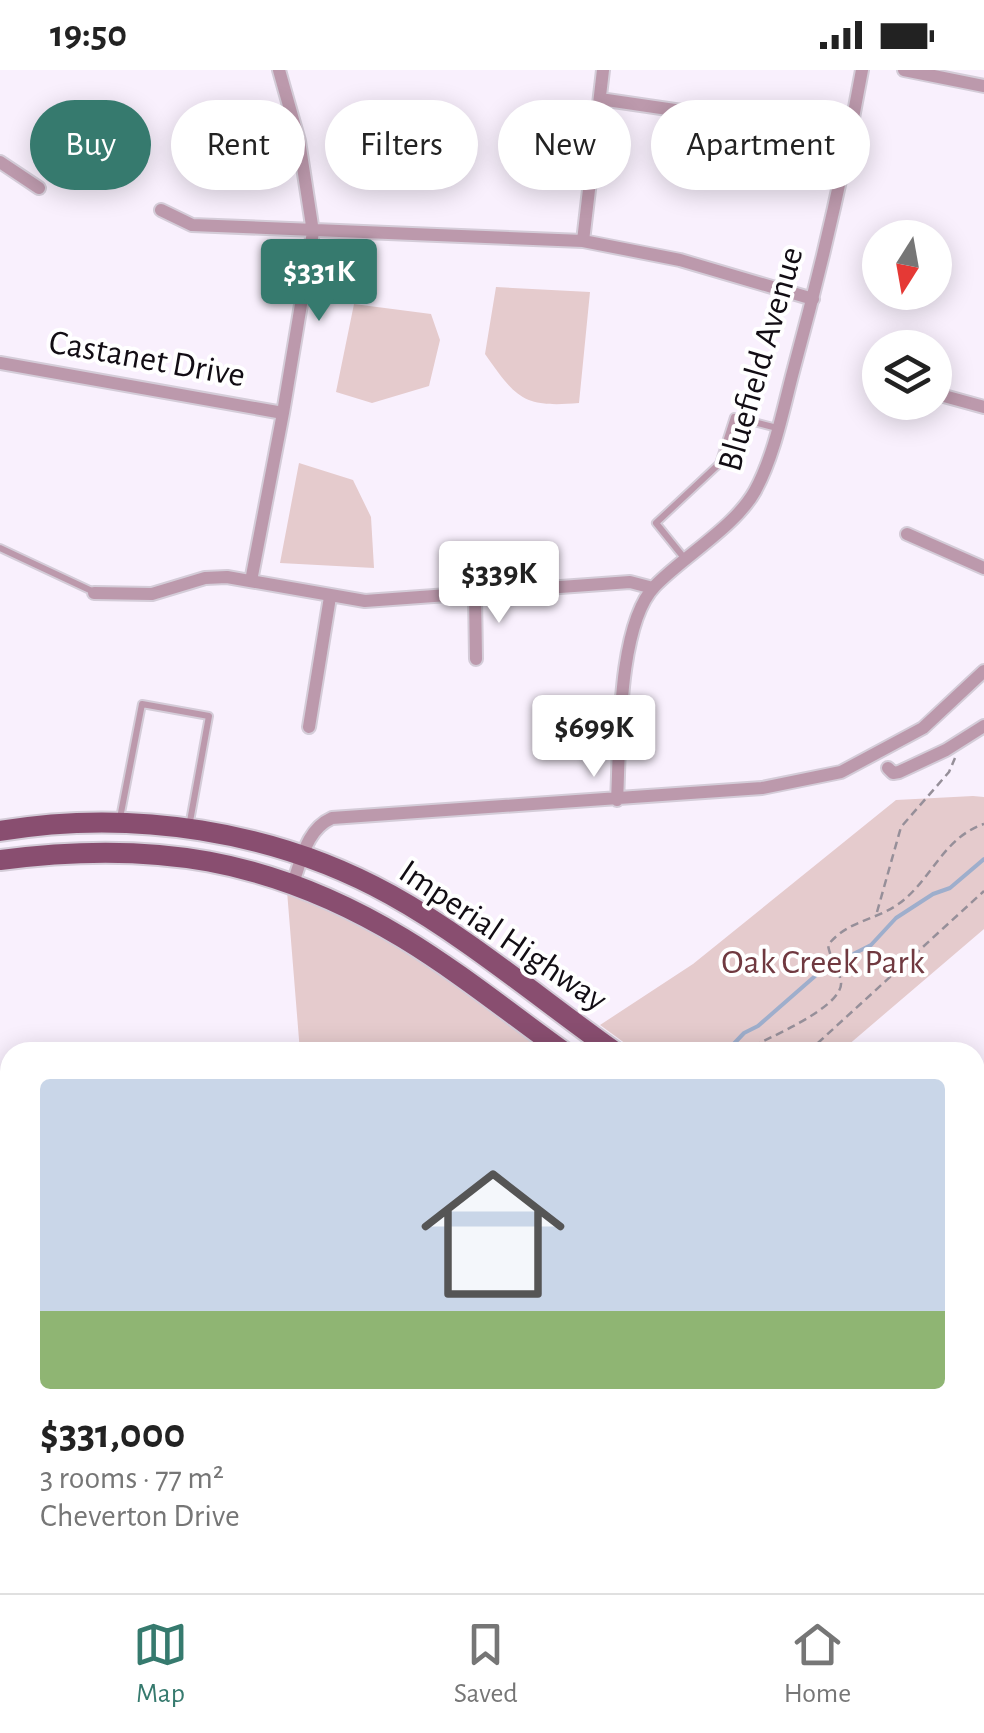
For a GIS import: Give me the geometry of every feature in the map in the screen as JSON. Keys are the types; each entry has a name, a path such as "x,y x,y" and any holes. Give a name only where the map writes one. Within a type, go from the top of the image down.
{"main road":[{"name":"Imperial Highway","path":"0,831 118,823 189,829 251,841 303,857 359,879 411,907 601,1042"},
{"name":"Imperial Highway","path":"0,860 103,850 151,853 198,859 293,882 405,939 550,1042"}],"street":[{"path":"251,581 284,413 313,232 299,140 279,70"},
{"path":"583,240 603,70"},
{"name":"Bluefield Avenue","path":"616,800 624,680 641,607 653,588 754,494 778,429 813,299 846,163 862,70"},
{"path":"904,70 984,86"},
{"path":"600,99 651,106"},
{"path":"0,162 30,182"},
{"path":"161,210 192,225 583,240 680,260 813,299"},
{"name":"Castanet Drive","path":"0,364 284,413"},
{"path":"952,398 984,407"},
{"path":"907,534 984,568"},
{"path":"94,592 152,594 206,578 227,577 364,601 630,582 653,588"},
{"path":"475,593 476,659"},
{"path":"308,728 330,597"},
{"path":"293,882 318,827 339,816 762,788 841,772 923,728 984,671"},
{"path":"888,768 899,772 984,726"}],"lane":[{"path":"685,559 656,523 719,464 734,417 778,429"},
{"path":"0,548 94,592"},
{"path":"118,823 142,704 208,716 189,829"}],"path":[{"path":"876,914 901,827 953,765 949,748"},
{"path":"760,1042 811,1017 840,991 828,945 836,934 906,897 961,834 984,824"},
{"path":"819,1042 984,891"}],"green space":[{"path":"496,287 590,292 579,403 545,404 523,397 485,354"},
{"path":"354,304 431,314 440,340 429,386 372,403 336,392"},
{"path":"299,463 353,480 371,517 374,568 280,563"},
{"name":"Oak Creek Park","path":"984,797 984,929 852,1042 623,1042 600,1025 693,964 896,800"},
{"path":"287,891 395,941 534,1042 299,1042"}],"waterway":[{"path":"735,1042 822,970 871,945 896,918 933,894 950,888 984,859"}]}
